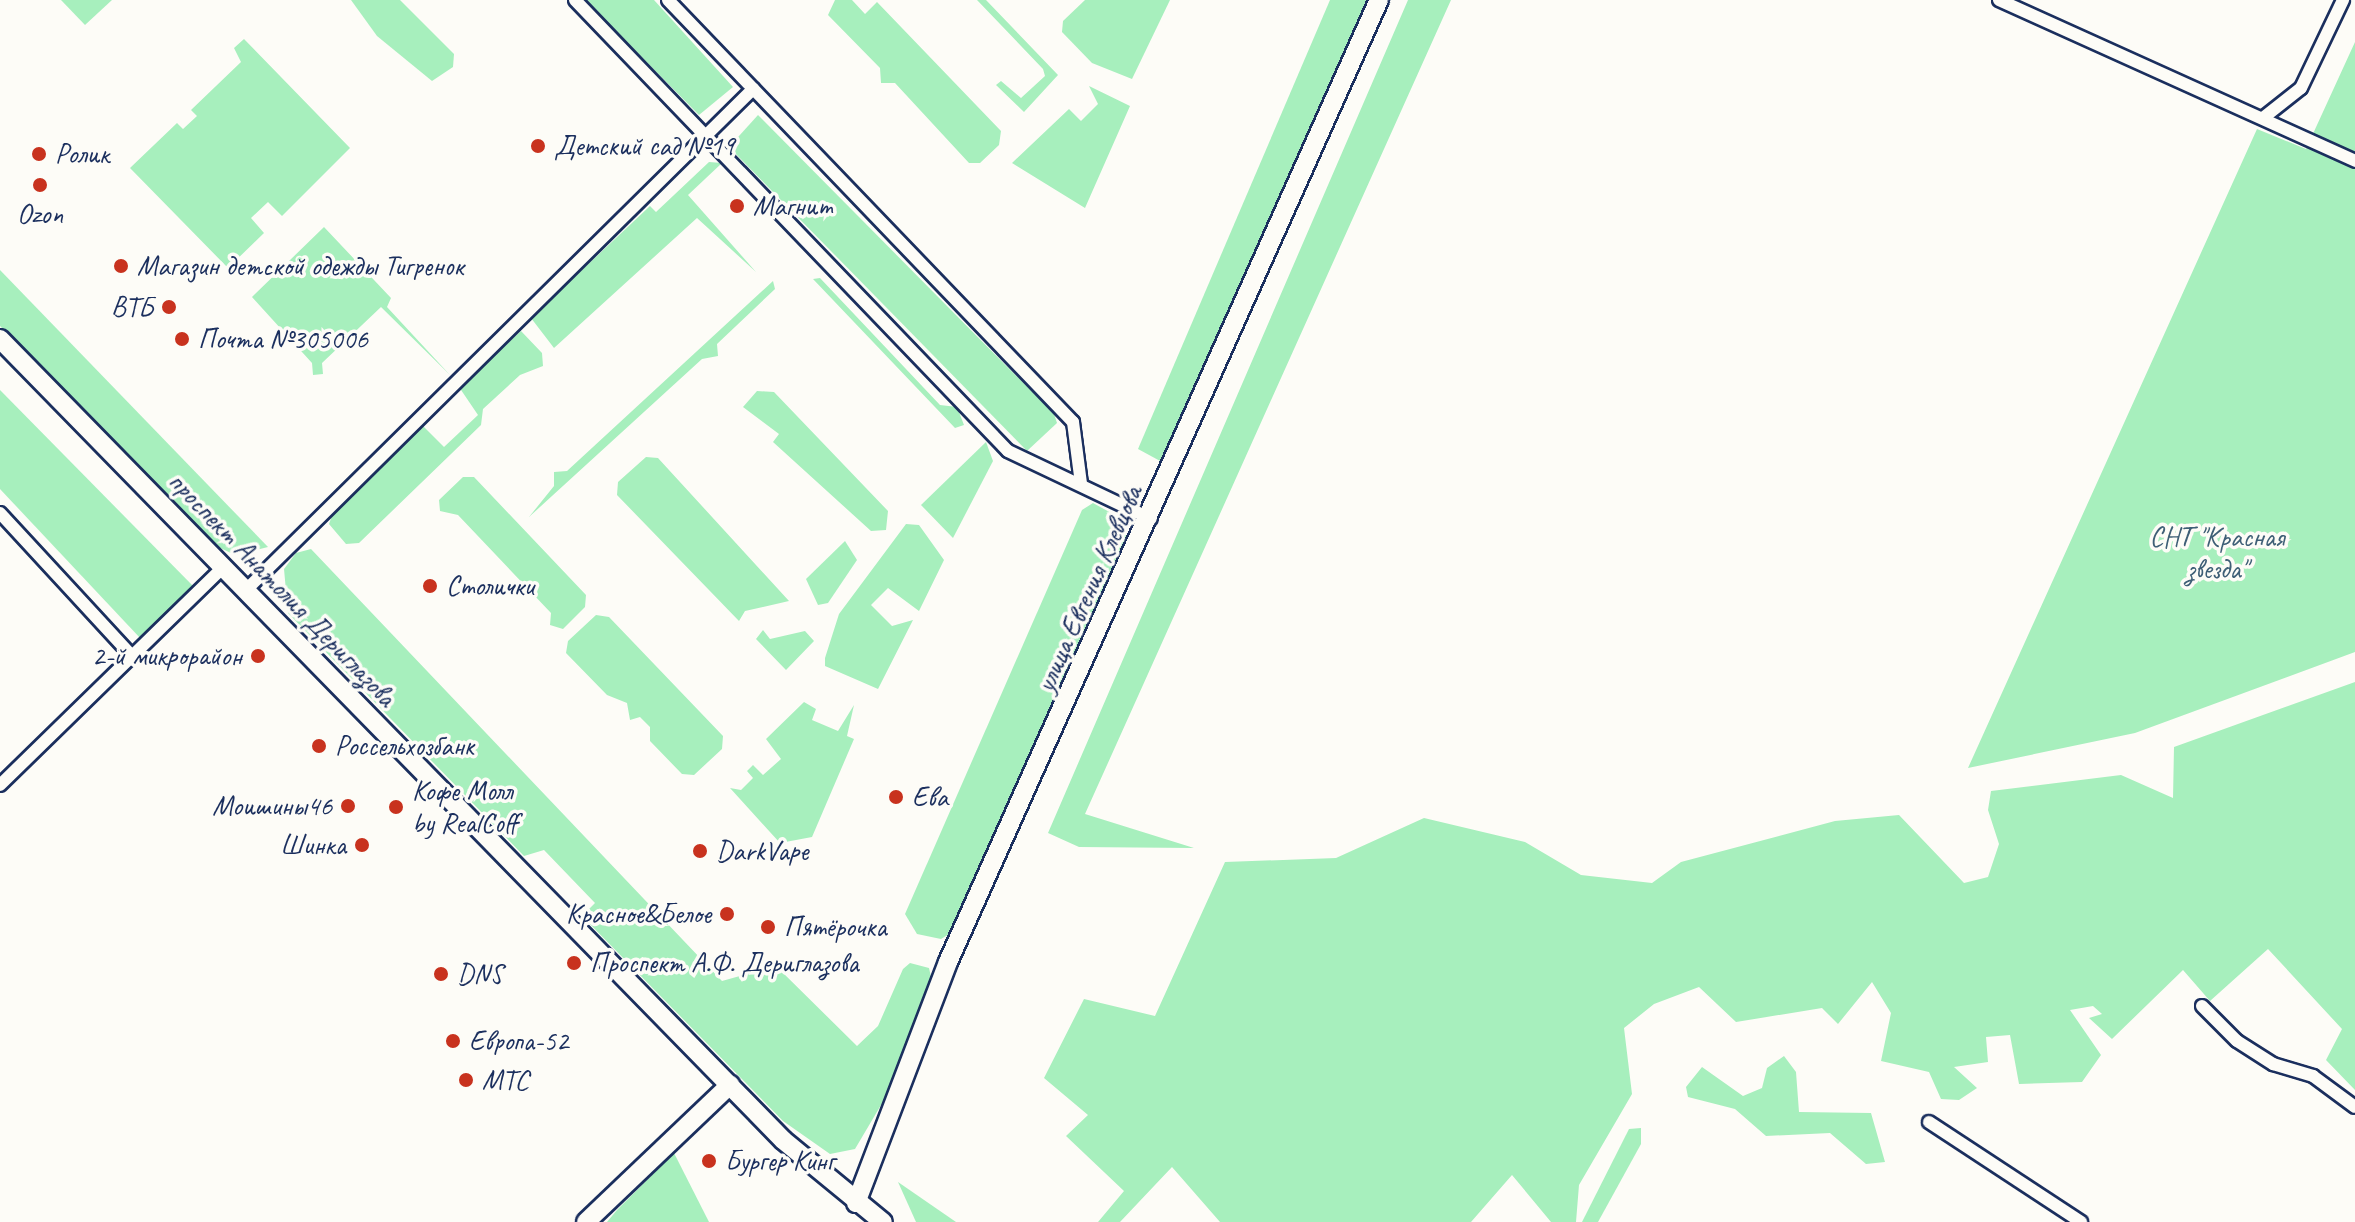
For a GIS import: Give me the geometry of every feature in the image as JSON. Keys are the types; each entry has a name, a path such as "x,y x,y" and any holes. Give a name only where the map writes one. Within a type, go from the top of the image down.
{"main road":[{"name":"улица Евгения Клевцова","path":"856,1203 948,962 1151,519 1379,0"},
{"name":"проспект Анатолия Дериглазова","path":"0,339 244,592 730,1085 830,1183 883,1222"},
{"path":"586,1222 730,1085"}],"street":[{"path":"575,0 1008,451 1151,519"},
{"path":"668,0 1073,422 1081,484"},
{"path":"1999,0 2355,161"},
{"path":"2263,118 2301,88 2343,0"},
{"path":"244,592 753,89"},
{"path":"0,513 131,655"},
{"path":"0,785 222,568"},
{"path":"2202,1006 2237,1041 2273,1064 2313,1076 2355,1107"},
{"path":"1929,1122 2081,1222"}],"green space":[{"path":"61,0 112,0 85,25"},
{"path":"351,0 400,0 454,54 453,67 432,81 377,36"},
{"path":"585,0 654,0 733,87 699,115"},
{"path":"835,0 852,0 865,14 877,2 1001,131 999,145 980,163 969,163 895,83 881,83 880,68 828,15"},
{"path":"977,0 986,0 1058,75 1024,112 996,85 1001,81 1021,98 1045,76 1043,69"},
{"path":"1085,0 1170,0 1132,79 1092,63 1062,32 1063,21"},
{"path":"1330,0 1367,0 1162,462 1138,449"},
{"path":"1408,0 1451,0 1085,814 1194,848 1079,847 1048,833"},
{"path":"244,39 350,148 282,216 268,202 251,218 264,233 228,268 130,168 177,123 183,129 197,116 191,110 241,62 234,48"},
{"name":"СНТ \"Красная звезда\"","path":"2355,42 2355,652 2135,733 1968,768 2257,129 2306,149"},
{"path":"1089,86 1130,106 1085,208 1012,163 1069,109 1081,121 1098,104"},
{"path":"758,115 1054,414 1057,423 1027,451 729,147"},
{"path":"709,162 722,163 688,195 756,272 697,218 554,348 531,318 650,206 656,212"},
{"path":"324,227 391,298 387,307 450,375 381,307 322,363 323,374 313,375 312,363 252,297"},
{"path":"0,270 268,547 235,555 212,544 0,326"},
{"path":"820,278 940,405 957,407 964,425 955,428 813,279"},
{"path":"773,281 775,289 717,344 718,356 702,359 529,517 554,486 554,472 567,471"},
{"path":"521,331 542,353 543,366 520,375 483,409 481,425 359,543 346,544 329,524 333,513 423,426 444,447 478,415 459,387"},
{"path":"0,390 195,588 141,639 0,489"},
{"path":"757,391 774,392 888,511 886,530 871,531 773,442 779,434 743,407"},
{"path":"986,442 993,461 953,538 921,505"},
{"path":"646,457 658,458 789,601 745,611 739,621 617,495 618,482"},
{"path":"463,477 474,477 586,595 585,607 563,629 550,625 551,613 458,515 440,511 439,500"},
{"path":"1093,503 1113,514 1129,541 959,928 941,939 917,934 905,914 1082,510"},
{"path":"906,524 919,525 944,560 919,611 888,588 871,605 892,626 913,620 878,689 825,666 825,658 839,614"},
{"path":"845,541 857,560 828,603 818,605 806,579"},
{"path":"311,549 722,981 776,966 857,1046 878,1026 903,969 910,963 929,968 932,981 894,1083 855,1149 830,1154 783,1121 582,916 595,903 544,850 524,856 288,613 284,569 296,553"},
{"path":"596,615 609,617 723,736 722,749 694,775 682,774 650,741 650,727 640,717 630,720 627,703 607,695 566,653 568,641"},
{"path":"763,630 770,639 805,631 814,641 786,670 756,639"},
{"path":"2355,682 2355,1090 2326,1060 2342,1029 2268,949 2210,1001 2183,970 2112,1039 2089,1018 2102,1014 2093,1006 2070,1010 2101,1055 2082,1082 2019,1084 2010,1035 1986,1037 1988,1062 1954,1067 1977,1088 1959,1100 1941,1099 1929,1072 1881,1061 1891,1013 1872,982 1838,1024 1822,1008 1736,1022 1699,987 1654,1004 1624,1028 1632,1094 1579,1185 1576,1222 1551,1222 1512,1175 1471,1222 1220,1222 1172,1167 1120,1222 1098,1222 1124,1191 1066,1136 1088,1115 1044,1078 1084,999 1155,1016 1225,862 1336,858 1424,818 1525,842 1581,875 1652,883 1681,862 1835,821 1899,815 1964,883 1988,877 1999,844 1988,810 1991,791 2121,775 2173,798 2174,747"},
{"path":"804,702 816,709 812,720 838,731 854,705 847,736 854,739 812,837 780,843 730,788 741,790 753,778 747,771 753,765 763,775 781,759 766,739"},
{"path":"1784,1056 1796,1072 1799,1112 1871,1113 1885,1162 1866,1164 1830,1133 1766,1136 1735,1109 1688,1097 1686,1087 1702,1067 1743,1096 1762,1088 1767,1068"},
{"path":"1641,1128 1641,1144 1598,1222 1582,1222 1629,1129"},
{"path":"674,1153 709,1222 607,1222 617,1210"},
{"path":"898,1182 956,1222 916,1222"}],"place":[{"name":"Детский сад №19","path":"538,146"},
{"name":"Ролик","path":"39,154"},
{"name":"Ozon","path":"40,185"},
{"name":"Магнит","path":"737,206"},
{"name":"Магазин детской одежды Тигренок","path":"121,266"},
{"name":"ВТБ","path":"169,307"},
{"name":"Почта №305006","path":"182,339"},
{"name":"Столички","path":"430,586"},
{"name":"2-й микрорайон","path":"258,656"},
{"name":"Россельхозбанк","path":"319,746"},
{"name":"Ева","path":"896,797"},
{"name":"Моишины46","path":"348,806"},
{"name":"Кофе Молл by RealCoff","path":"396,807"},
{"name":"Шинка","path":"362,845"},
{"name":"DarkVape","path":"700,851"},
{"name":"Красное&Белое","path":"727,914"},
{"name":"Пятёрочка","path":"768,927"},
{"name":"Проспект А.Ф. Дериглазова","path":"574,963"},
{"name":"DNS","path":"441,974"},
{"name":"Европа-52","path":"453,1041"},
{"name":"МТС","path":"466,1080"},
{"name":"Бургер Кинг","path":"709,1161"}]}
